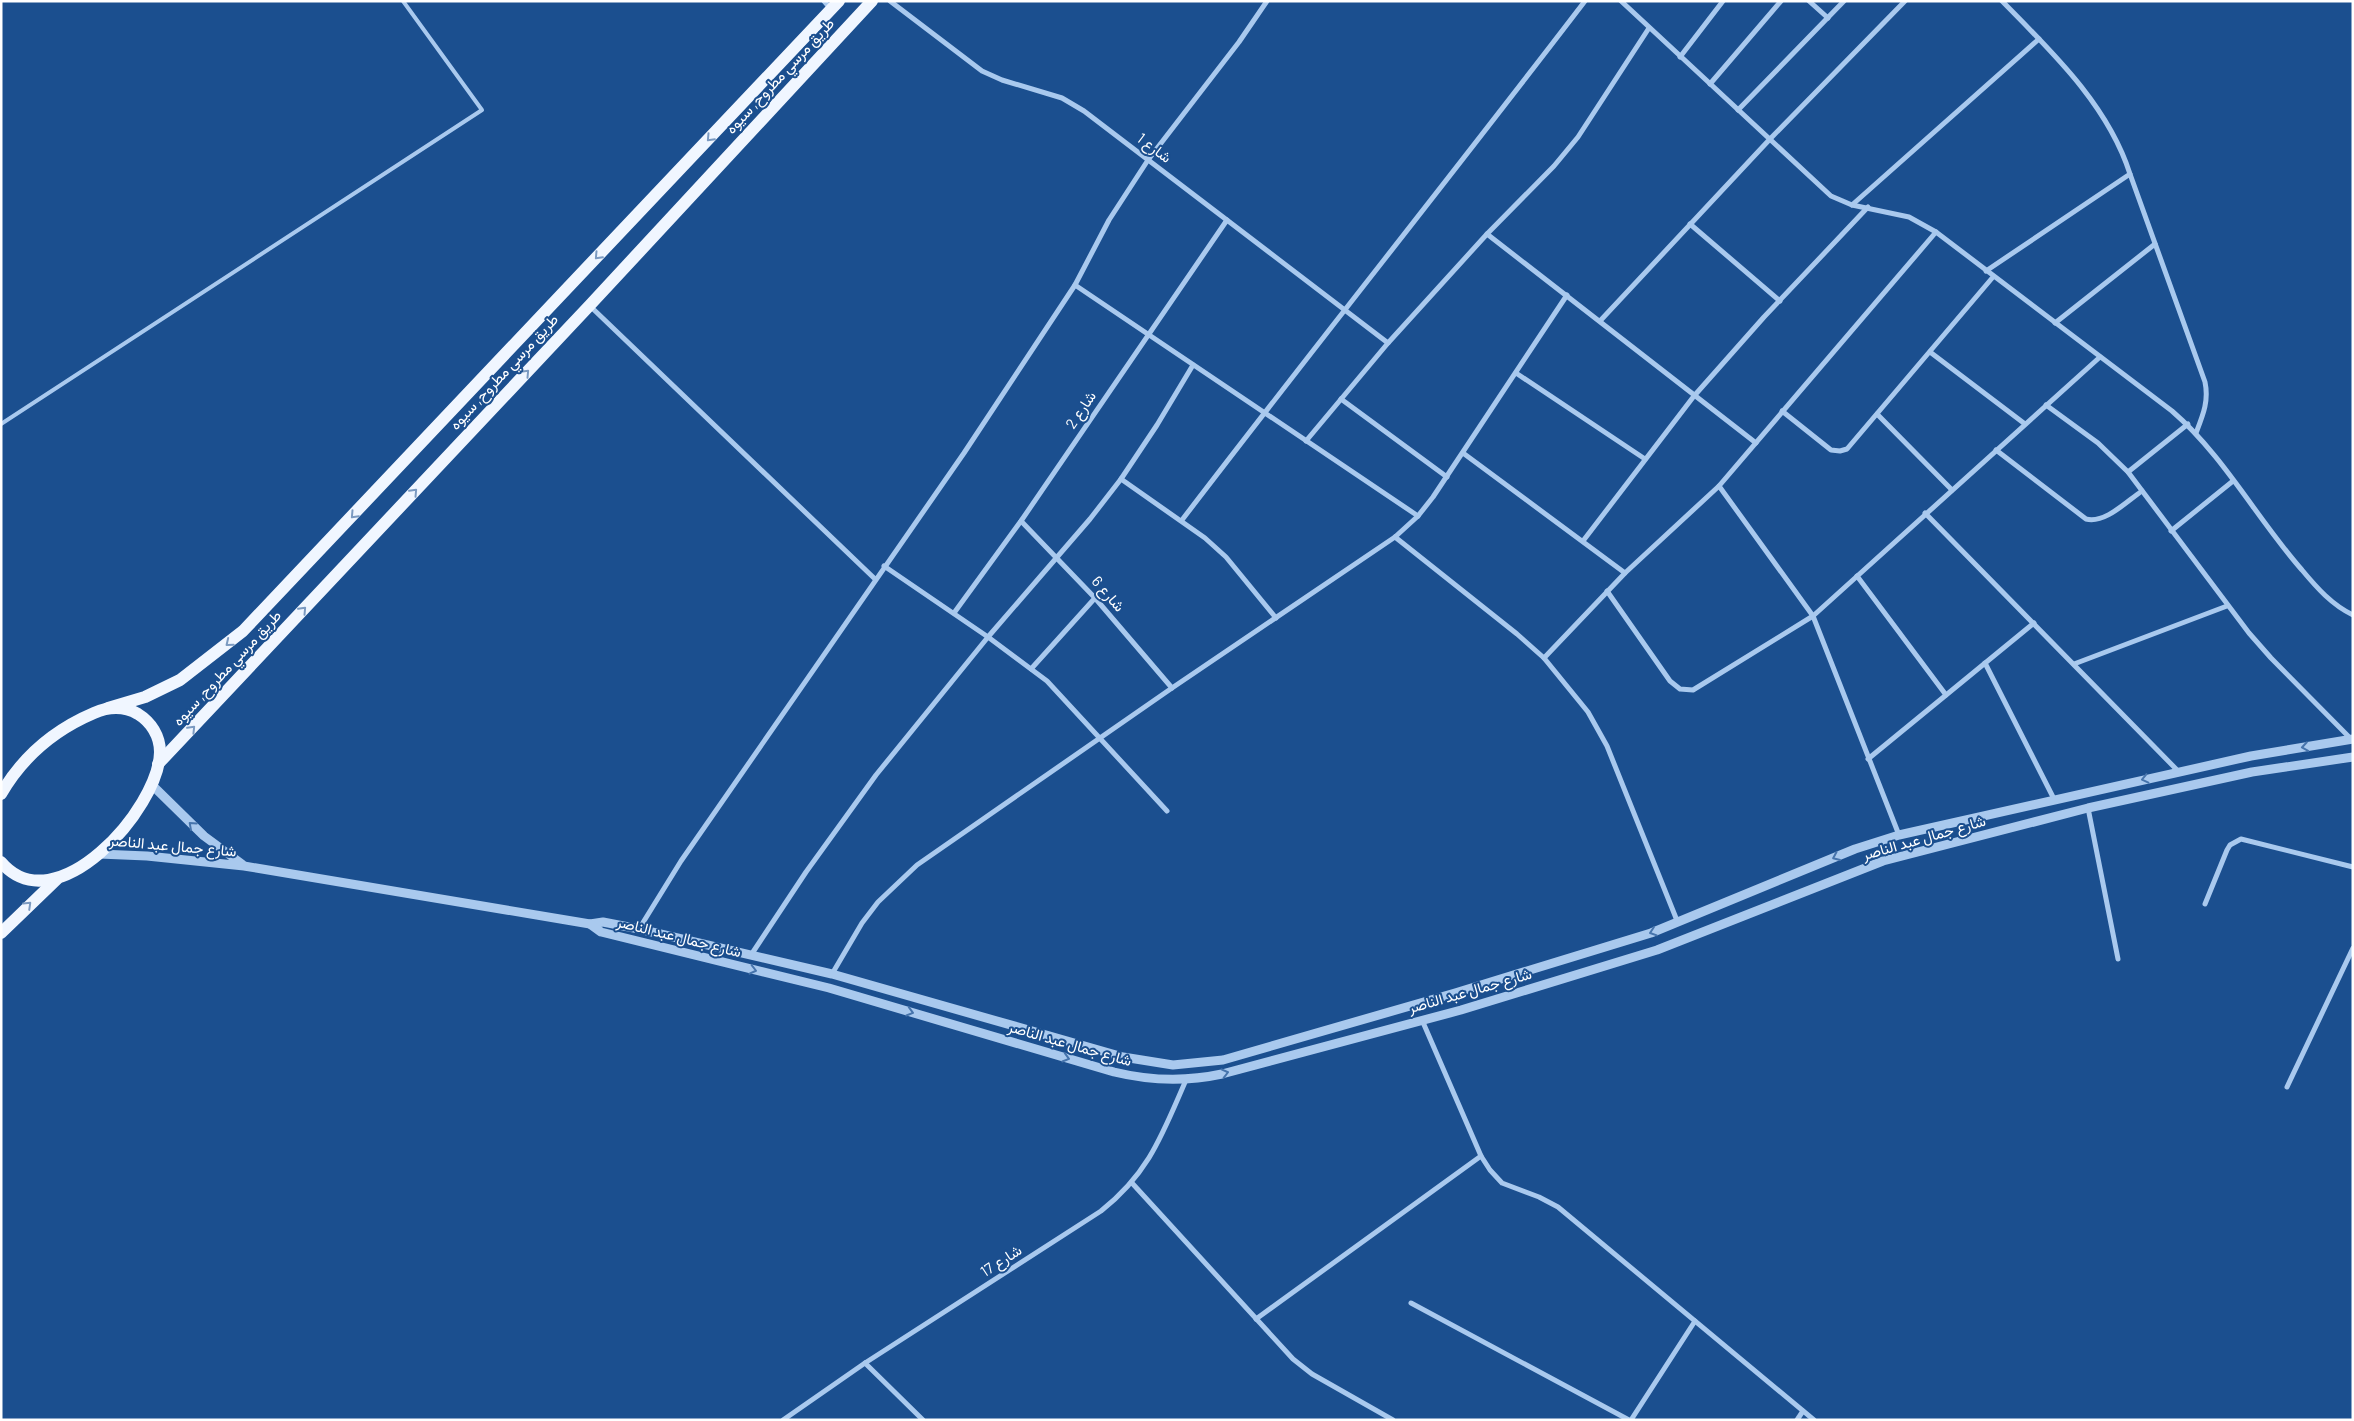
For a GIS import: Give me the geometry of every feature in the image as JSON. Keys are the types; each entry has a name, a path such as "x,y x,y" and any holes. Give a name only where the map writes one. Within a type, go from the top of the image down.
{"main road":[{"name":"طريق مرسي مطروح, سيوه","path":"158,764 590,305 872,1"},
{"name":"طريق مرسي مطروح, سيوه","path":"1,794 5,783 47,739 79,719 145,697 180,680 243,631 831,4"},
{"path":"1,862 17,875 30,880 57,879 69,874 99,854 124,829 151,784 158,764 159,745 152,727 133,711 121,708 108,708"},
{"path":"1,933 57,879"}],"street":[{"name":"شارع 1","path":"890,1 982,71 1062,98 1084,111 1388,343"},
{"path":"639,928 686,854 964,452 1075,285 1109,220 1148,160 1240,42 1267,1"},
{"path":"1182,520 1585,1"},
{"path":"1621,1 1831,196 1852,205 1909,217 1936,232 2188,424 2290,557 2330,600 2353,615"},
{"path":"1680,57 1723,1"},
{"path":"1710,84 1782,1"},
{"path":"1809,1 1828,18"},
{"path":"1738,110 1844,1"},
{"path":"1600,321 1770,139 1905,1"},
{"path":"2002,1 2039,39 2108,123 2130,174 2206,382 2208,395 2205,411 2196,432"},
{"path":"1306,441 1388,343 1487,234 1554,166 1578,137 1649,28"},
{"path":"1852,205 2039,39"},
{"path":"1986,271 2130,174"},
{"path":"1582,541 1694,396 1868,207"},
{"name":"شارع 2","path":"954,613 1021,521 1227,220"},
{"path":"1690,224 1780,301"},
{"path":"1544,658 1625,573 1719,486 1936,232"},
{"path":"1487,234 1756,443"},
{"path":"2055,323 2155,244"},
{"path":"1782,411 1836,452 1847,449 1993,277"},
{"path":"1075,285 1418,516"},
{"path":"832,974 862,923 897,882 917,865 1172,688 1395,537 1418,516 1463,453 1567,296"},
{"path":"590,305 875,580"},
{"path":"1930,352 2025,424"},
{"path":"1607,591 1670,681 1680,689 1693,690 1813,616 2100,357"},
{"path":"751,956 840,822 988,637 1058,557 1121,479 1157,425 1193,365"},
{"path":"1516,373 1645,459"},
{"path":"1341,399 1446,477"},
{"path":"2046,405 2098,443 2128,472 2227,606 2271,658 2352,739"},
{"path":"1877,414 1952,490"},
{"path":"2128,472 2188,424"},
{"path":"1996,450 2086,519 2098,519 2105,516 2142,491"},
{"path":"1463,453 1625,573"},
{"path":"1121,479 1182,520 1226,557 1276,618"},
{"path":"2171,531 2233,481"},
{"path":"1719,486 1813,616 1898,835"},
{"path":"1925,513 2178,771"},
{"name":"شارع 6","path":"1021,521 1058,557 1172,688"},
{"path":"1395,537 1517,634 1544,658 1588,712 1607,746 1678,924"},
{"path":"884,566 954,613 1047,681 1167,811"},
{"path":"1857,576 1946,695"},
{"path":"1031,669 1095,598"},
{"path":"2074,664 2227,606"},
{"path":"1868,759 2034,623"},
{"path":"1985,663 2054,800"},
{"name":"شارع جمال عبد الناصر","path":"99,854 147,856 244,866 590,924 603,922 639,928 832,974 1123,1058 1173,1064 1223,1060 1455,993 1678,924 1854,849 1898,835 2178,771 2251,756 2352,739"},
{"name":"شارع جمال عبد الناصر","path":"590,924 601,932 829,988 1114,1072 1146,1078 1186,1080 1222,1074 1461,1010 1675,944 1883,862 2088,808 2252,772 2353,756"},
{"name":"شارع جمال عبد الناصر","path":"151,784 204,836 244,866"},
{"path":"2088,808 2118,959"},
{"path":"2205,904 2227,850 2236,841 2247,840 2353,867"},
{"path":"2287,1087 2352,952"},
{"path":"1455,993 1461,1010"},
{"path":"1422,1020 1481,1156 1502,1183 1539,1197 1558,1207 1814,1420"},
{"name":"شارع 17","path":"782,1420 865,1363 1100,1211 1132,1183 1157,1147 1186,1080"},
{"path":"1256,1319 1481,1156"},
{"path":"1132,1183 1292,1359 1312,1374 1391,1419"},
{"path":"1411,1304 1630,1420 1695,1321"},
{"path":"865,1363 923,1420"},
{"path":"1797,1420 1803,1411"}],"lane":[{"path":"1,424 482,110 404,1"}]}
